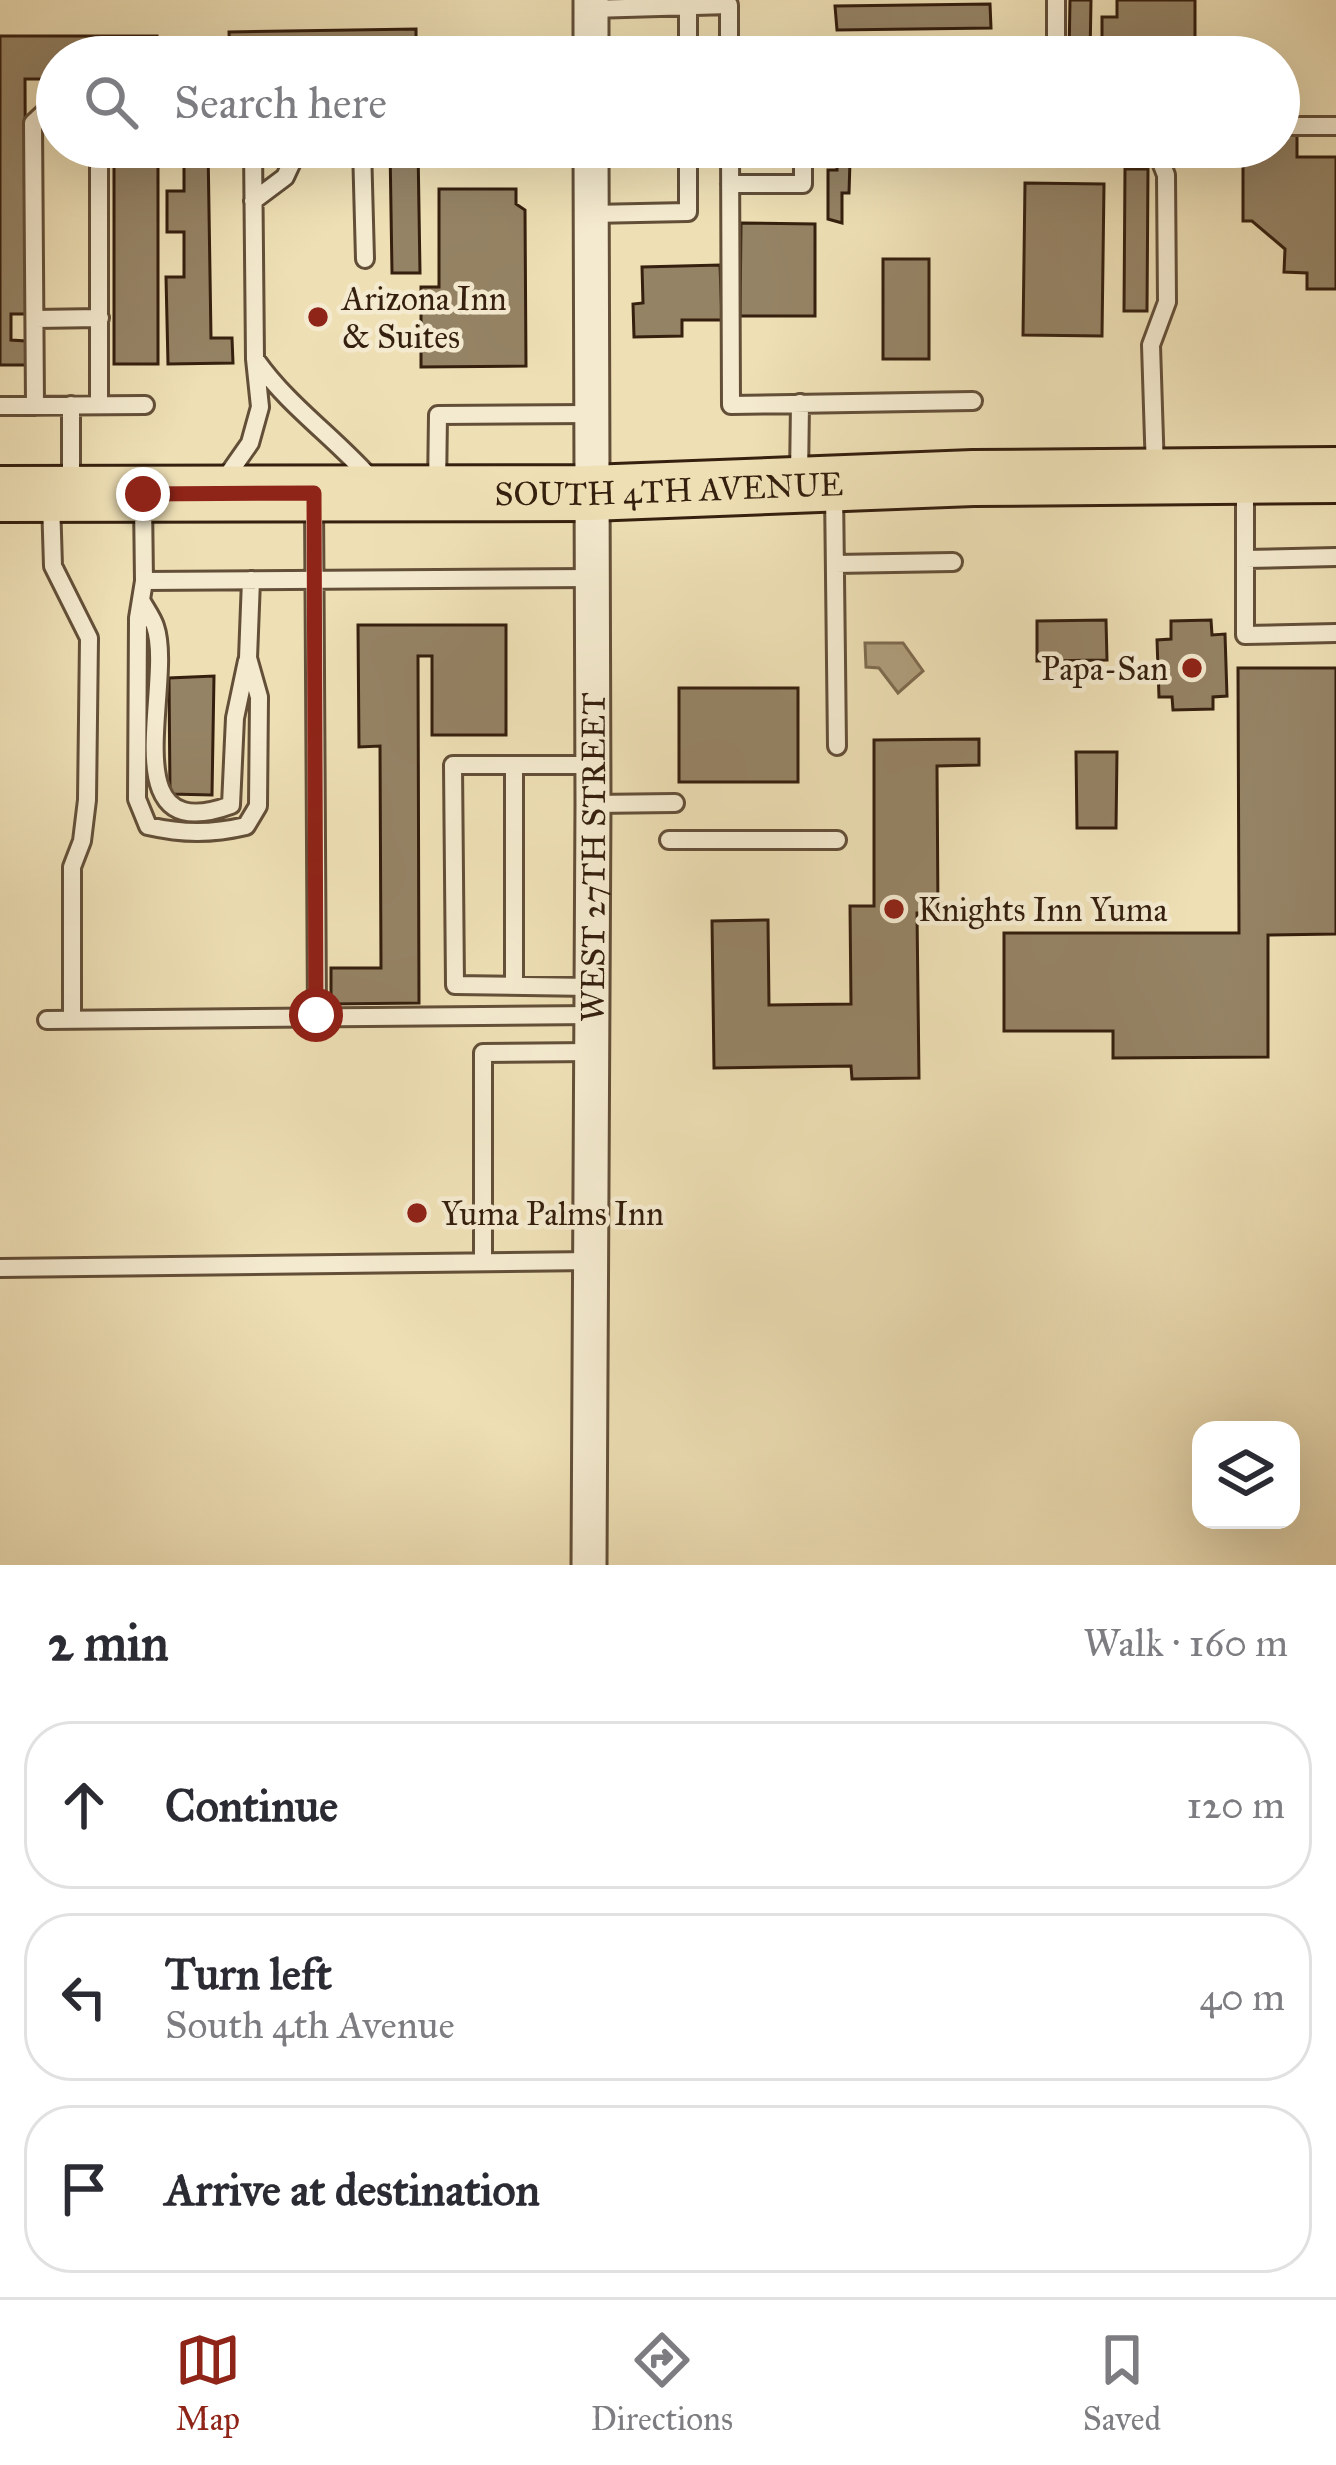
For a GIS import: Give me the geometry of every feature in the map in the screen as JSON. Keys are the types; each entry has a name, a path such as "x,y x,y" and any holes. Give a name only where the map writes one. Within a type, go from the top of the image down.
{"main road":[{"name":"SOUTH 4TH AVENUE","path":"41,494 590,493 1336,475"}],"street":[{"path":"591,4 591,36"},
{"name":"WEST 27TH STREET","path":"589,1565 591,168"}],"lane":[{"path":"1056,0 1056,36"},
{"path":"591,4 729,5 729,36"},
{"path":"688,6 688,36"},
{"path":"35,406 36,120"},
{"path":"1300,126 1336,126"},
{"path":"99,168 99,405"},
{"path":"213,494 250,443 260,407 253,168"},
{"path":"253,201 285,177 289,168"},
{"path":"363,168 365,259"},
{"path":"591,214 688,212 688,168"},
{"path":"730,168 731,405 973,400"},
{"path":"730,184 803,184 803,168"},
{"path":"1156,478 1150,345 1167,302 1163,168"},
{"path":"35,319 100,318"},
{"path":"255,359 276,388 343,445 383,493"},
{"path":"800,404 835,564 837,746"},
{"path":"71,405 41,494 53,566 89,638 87,800 82,841 71,867 71,1019"},
{"path":"0,406 145,405"},
{"path":"437,493 438,415 590,414"},
{"path":"1245,476 1245,635 1336,633"},
{"path":"314,493 316,1015"},
{"path":"143,494 137,799 148,826 215,834 246,826 258,806 259,697 248,658"},
{"path":"1245,559 1336,557"},
{"path":"835,564 952,562"},
{"path":"142,590 251,580 591,578"},
{"path":"142,590 157,628 156,773 165,802 183,814 206,814 231,805 235,718 248,658 251,580"},
{"path":"592,1001 514,986 455,985 453,765 593,764"},
{"path":"514,765 514,986"},
{"path":"593,804 675,803"},
{"path":"669,840 837,840"},
{"path":"47,1020 316,1015 592,1001"},
{"path":"483,1262 483,1053 592,1052"},
{"path":"0,1268 591,1262"}],"shaded area":[{"path":"865,643 903,643 923,671 898,693 879,668 866,667"}],"building":[{"path":"1070,0 1091,0 1090,36 1069,36"},
{"path":"1117,0 1195,0 1195,36 1102,36 1102,17 1117,17"},
{"path":"990,4 991,28 837,30 835,6"},
{"path":"416,29 416,36 229,36 229,32"},
{"path":"0,36 36,36 36,79 25,79 26,314 11,314 11,340 26,341 26,365 0,365"},
{"path":"1300,157 1336,157 1336,289 1307,289 1307,273 1284,272 1285,249 1252,221 1243,221 1243,168 1300,168"},
{"path":"114,168 158,168 158,364 114,364"},
{"path":"184,168 208,168 211,338 232,338 233,363 168,364 166,277 184,277 184,232 167,232 167,191 184,191"},
{"path":"390,168 418,168 420,273 392,273"},
{"path":"850,168 849,193 842,193 842,223 828,219 828,170"},
{"path":"1125,169 1148,169 1147,311 1124,311"},
{"path":"1025,183 1104,184 1102,336 1023,335"},
{"path":"439,189 516,189 516,204 525,210 526,366 421,367 421,287 439,287"},
{"path":"741,223 815,224 815,316 740,316"},
{"path":"883,259 929,259 929,359 883,359"},
{"path":"720,265 722,320 682,320 682,336 634,337 633,304 643,303 642,267"},
{"path":"1106,620 1107,660 1037,661 1037,621"},
{"name":"Papa-San","path":"1211,620 1212,635 1225,634 1227,696 1213,697 1213,709 1173,710 1172,697 1159,697 1157,640 1171,639 1171,621"},
{"path":"358,625 506,625 506,735 432,735 432,656 418,656 419,1003 331,1004 331,968 381,968 380,746 359,747"},
{"path":"1238,668 1336,668 1336,934 1268,935 1268,1057 1113,1058 1113,1031 1004,1031 1004,933 1239,933"},
{"path":"214,676 212,795 170,794 169,678"},
{"path":"679,688 798,688 798,782 679,782"},
{"name":"Knights Inn Yuma","path":"979,739 979,765 937,766 938,913 917,913 919,1078 852,1079 851,1066 714,1068 712,921 768,920 769,1005 851,1004 850,906 874,906 874,740"},
{"path":"1076,752 1117,752 1116,828 1077,828"}],"place":[{"name":"Arizona Inn & Suites","path":"318,317"},
{"name":"Papa-San","path":"1192,668"},
{"name":"Knights Inn Yuma","path":"894,909"},
{"name":"Yuma Palms Inn","path":"417,1213"}],"route":[{"path":"143,494 314,493 316,1015"}]}
